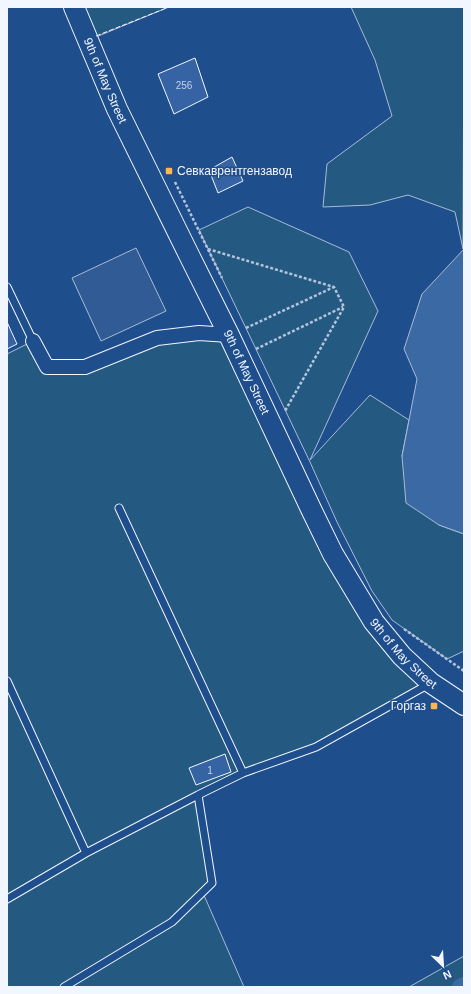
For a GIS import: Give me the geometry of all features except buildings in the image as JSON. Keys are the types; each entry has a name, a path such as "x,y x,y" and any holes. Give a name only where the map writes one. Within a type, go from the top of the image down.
{"street":[{"name":"9th of May Street","path":"74,7 117,109 238,331 311,509 333,554 374,622 402,656 431,683 464,705"},
{"path":"33,341 47,367 85,367 157,338 198,333 238,331"}],"lane":[{"path":"7,287 33,341"},
{"path":"119,508 243,773"},
{"path":"7,681 86,853"},
{"path":"7,899 86,853 198,795 243,773 316,747 431,683"},
{"path":"64,987 172,922 212,883 198,795"}],"path":[{"path":"208,249 334,287 344,307"},
{"path":"238,331 334,287"},
{"path":"256,349 344,307"},
{"path":"288,417 286,411 344,307"},
{"path":"404,629 464,671"}],"shaded area":[{"path":"84,7 169,7 96,37"},
{"path":"351,7 464,7 463,249 455,212 408,195 370,205 323,207 327,164 392,116 375,60"},
{"path":"248,207 349,252 378,311 310,460 370,395 409,420 402,456 439,525 464,534 464,651 447,659 392,620 372,591 337,522 310,462 199,230"},
{"path":"136,248 166,311 101,341 72,278"},
{"path":"464,249 464,534 439,525 406,503 402,456 417,379 404,349 422,294"},
{"path":"229,335 333,554 431,683 316,747 198,795 212,883 203,893 244,987 7,987 7,354 33,341 47,367 85,367 157,338"},
{"path":"464,956 464,987 409,987"}],"waterway":[{"path":"460,987 464,985"}],"fence":[{"path":"96,36 169,7"}],"place":[{"name":"Севкаврентгензавод","path":"169,171"},
{"name":"Горгаз","path":"434,706"}]}
